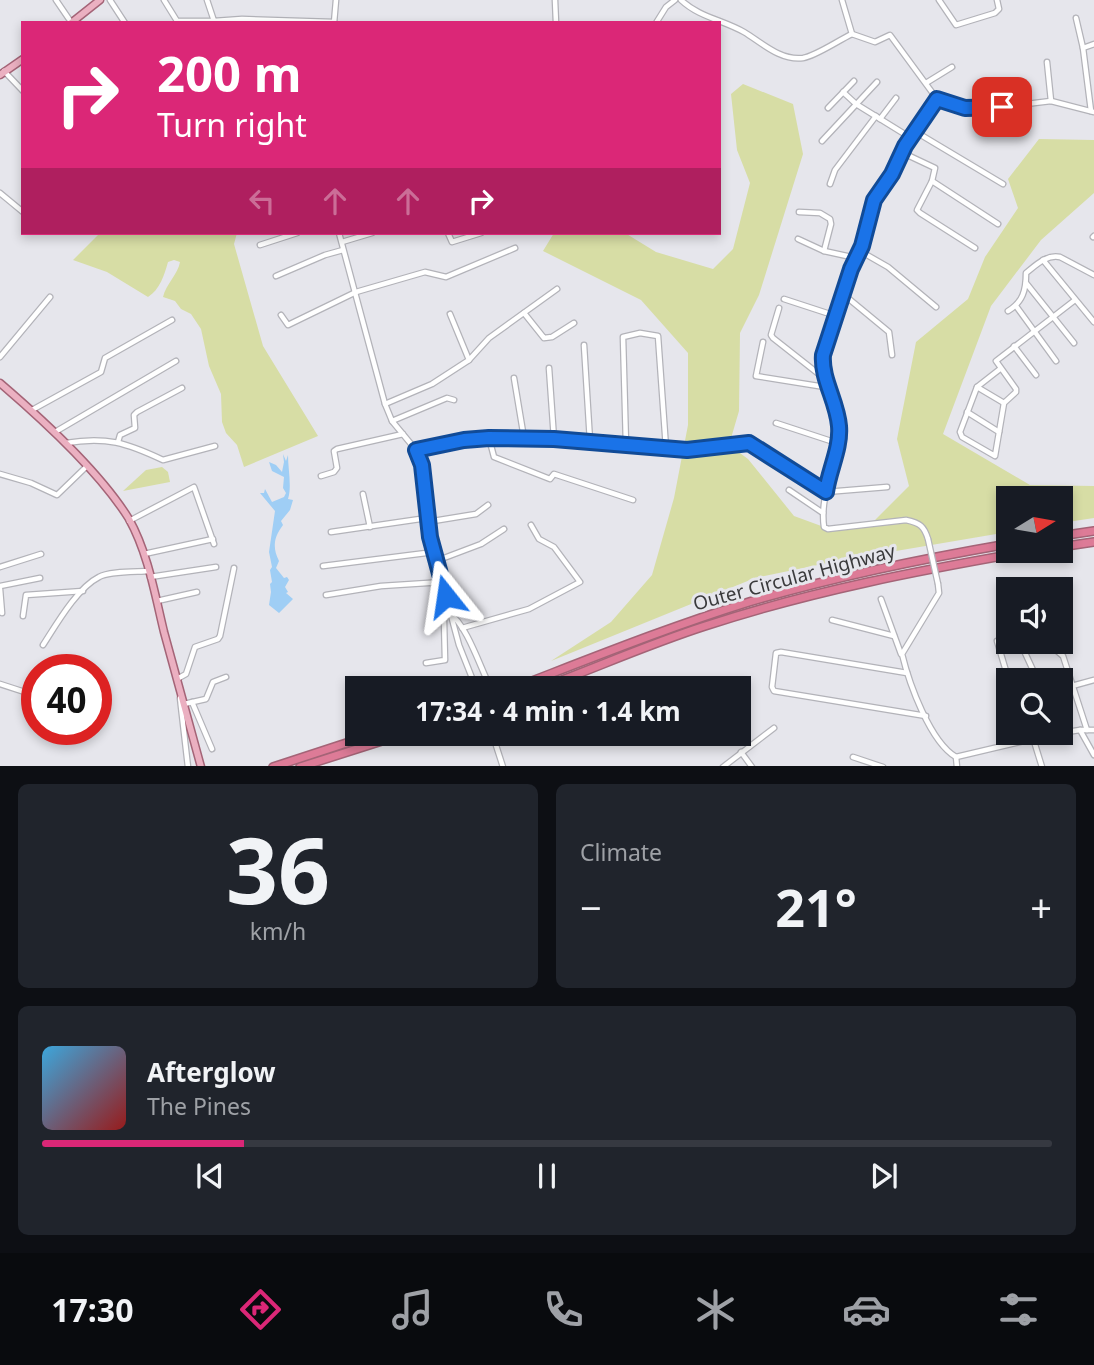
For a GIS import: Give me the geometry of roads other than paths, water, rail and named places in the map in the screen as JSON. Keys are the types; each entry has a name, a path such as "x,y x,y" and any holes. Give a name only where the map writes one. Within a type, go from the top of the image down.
{"highway":[{"path":"1073,534 1094,531"},
{"path":"1073,545 1094,542"},
{"name":"Outer Circular Highway","path":"545,676 679,625 751,601 904,564 996,546"},
{"name":"Outer Circular Highway","path":"572,676 702,626 777,604 841,588 996,558"},
{"path":"273,766 345,743"},
{"path":"300,766 365,746"}],"main road":[{"path":"74,21 100,0"},
{"path":"2,73 21,60"},
{"path":"0,383 65,443 116,501 129,521 144,554 201,766"}],"street":[{"path":"56,0 70,21"},
{"path":"110,0 124,21"},
{"path":"164,0 177,21 242,21"},
{"path":"207,0 214,21"},
{"path":"334,21 336,0"},
{"path":"555,0 556,21"},
{"path":"657,21 666,7 675,0"},
{"path":"681,0 692,10 718,21"},
{"path":"939,0 956,25 995,13 999,9 997,0"},
{"path":"844,1 852,34"},
{"path":"721,22 744,32 759,44 790,57 803,58 852,34 874,42 893,37 937,99 965,108 1051,101 1092,111 1076,18"},
{"path":"1083,48 1094,44"},
{"path":"1047,62 1051,101"},
{"path":"926,83 952,67"},
{"path":"2,73 21,89"},
{"path":"828,108 854,81"},
{"path":"822,141 877,82"},
{"path":"843,92 856,104 911,138"},
{"path":"830,184 835,170 896,99"},
{"path":"902,654 939,593 925,529 918,522 906,520 828,529 824,527 826,492 840,430 831,388 822,365 835,316 860,251 874,200 892,174 901,152 937,99"},
{"path":"916,132 1003,184"},
{"path":"901,152 935,168 918,210 975,248"},
{"path":"932,181 998,224"},
{"path":"0,193 21,210"},
{"path":"799,212 820,213 830,219 824,251"},
{"path":"260,245 291,235"},
{"path":"340,235 385,404 392,421 416,450 422,465 427,520 436,561 471,676"},
{"path":"342,242 365,235"},
{"path":"449,235 452,242 475,235"},
{"path":"798,239 824,251 857,258"},
{"path":"281,316 288,325 356,292 425,272 446,276 515,248"},
{"path":"276,276 343,250"},
{"path":"860,251 888,267 936,307"},
{"path":"1008,312 1016,306 1025,290 1026,273 1043,260 1055,255 1094,275"},
{"path":"1043,260 1094,322"},
{"path":"1026,282 1074,343"},
{"path":"385,404 432,384 469,360 489,338 557,289"},
{"path":"843,294 889,332 892,355"},
{"path":"0,358 50,297"},
{"path":"784,299 835,316"},
{"path":"1000,369 977,387 960,432 962,437 995,456 1004,403 1016,392 1000,369 997,359 1075,300"},
{"path":"1016,306 1056,361"},
{"path":"779,308 772,338 820,375 826,376"},
{"path":"524,313 544,338 552,337 574,323"},
{"path":"450,314 469,360"},
{"path":"32,410 101,372 105,358 172,320"},
{"path":"626,445 623,337 640,333 658,336 666,448"},
{"path":"763,342 756,376 831,388"},
{"path":"584,345 590,441"},
{"path":"1014,346 1036,375"},
{"path":"54,433 176,361"},
{"path":"549,368 554,439"},
{"path":"514,378 524,438"},
{"path":"977,387 1004,403"},
{"path":"118,442 120,435 135,428 134,415 137,412 182,388"},
{"path":"392,421 447,398 454,400"},
{"path":"967,412 999,432"},
{"path":"776,423 837,443"},
{"path":"321,476 334,472 337,468 334,451 337,449 403,434"},
{"path":"489,438 494,457 550,479 554,474 633,500"},
{"path":"416,450 489,438 590,441 687,450 749,443 826,492 887,487"},
{"path":"65,443 83,440 130,444 163,460 215,446"},
{"path":"0,474 31,483 57,495 86,467"},
{"path":"129,521 194,487 213,541 144,554"},
{"path":"789,490 823,513"},
{"path":"363,494 370,527"},
{"path":"331,532 476,514 488,505"},
{"path":"462,628 529,610 580,582 554,547 539,539 531,525"},
{"path":"436,561 481,544 504,529"},
{"path":"323,566 434,552"},
{"path":"0,567 40,554"},
{"path":"43,645 61,617 100,576 216,567"},
{"path":"177,679 186,674 195,647 220,636 234,568"},
{"path":"0,610 2,613 0,587 40,578"},
{"path":"326,595 381,586 443,582"},
{"path":"23,616 26,595 83,591"},
{"path":"157,601 197,592"},
{"path":"881,598 907,673 926,716 940,745 956,757 957,766"},
{"path":"450,612 462,628 485,676"},
{"path":"426,663 445,660 444,620 450,612"},
{"path":"832,620 894,636"},
{"path":"907,673 781,652 776,653 772,687 774,691 926,716"},
{"path":"184,704 208,698 213,682 226,677"},
{"path":"1073,686 1094,680"},
{"path":"0,684 21,691"},
{"path":"179,689 188,766"},
{"path":"1073,689 1087,730"},
{"path":"192,702 212,749"},
{"path":"723,766 774,728"},
{"path":"1080,730 1094,755"},
{"path":"1073,731 1094,730"},
{"path":"956,757 1000,745"},
{"path":"1033,745 1042,766"},
{"path":"496,746 503,766"},
{"path":"741,752 752,766"},
{"path":"853,758 883,766"}],"water":[{"path":"283,454 286,461 288,455 288,499 293,500 290,510 281,521 283,525 276,538 275,551 279,561 276,568 289,580 285,587 288,592 286,593 293,599 279,613 269,605 272,567 269,552 275,511 260,493 264,493 265,489 272,502 284,497 284,477 272,471 269,462 282,472"}]}
